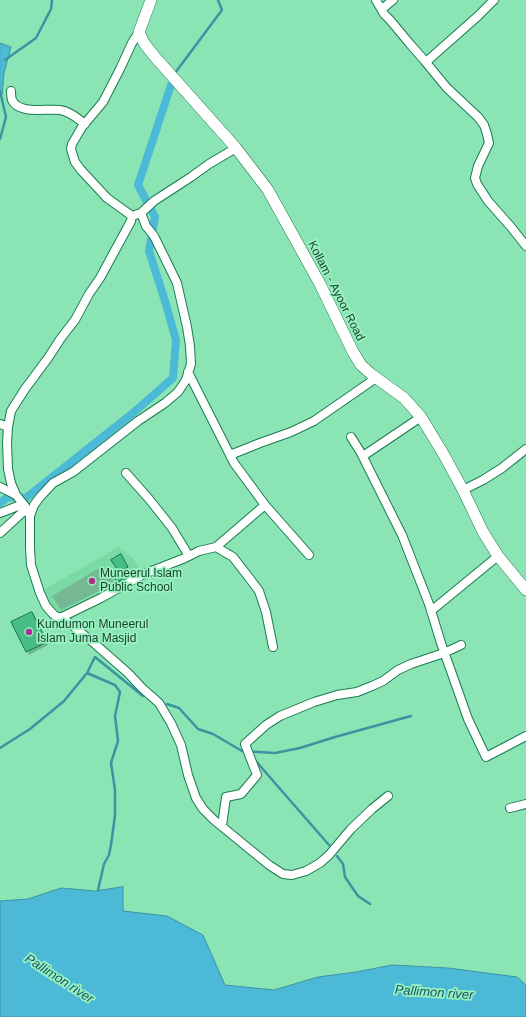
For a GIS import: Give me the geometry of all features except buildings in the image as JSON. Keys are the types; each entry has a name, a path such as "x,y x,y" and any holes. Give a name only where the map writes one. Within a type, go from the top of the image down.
{"main road":[{"path":"139,32 151,0"},
{"name":"Kollam - Ayoor Road","path":"139,32 144,43 155,57 236,148 268,190 320,284 353,352 361,365 404,398 421,417 463,490 483,532 498,556 525,588"}],"street":[{"path":"376,0 384,14 447,88 478,117 484,125 489,143 478,166 475,178 477,184 488,201 526,246"},
{"path":"382,9 392,0"},
{"path":"426,62 494,0"},
{"path":"0,513 22,504 34,505 54,483 73,472 138,421 165,404 178,392 186,380 191,364 187,327 177,283 152,233 137,214 116,205 107,198 75,162 71,149 72,144 85,124 103,102 139,32"},
{"path":"11,91 12,99 20,108 27,110 61,110 73,115 85,124"},
{"path":"236,148 154,201 137,214 131,221 75,320 25,389 4,425 7,442 8,469 11,483 22,504 30,548 31,564 46,606 57,617 62,617 101,598 144,574 199,551 216,546 265,505"},
{"path":"188,372 234,463 265,505 309,555"},
{"path":"230,456 291,432 314,421 376,378"},
{"path":"363,456 421,417"},
{"path":"352,436 402,535 431,611 444,653 468,719 486,757 526,736"},
{"path":"463,490 502,468 526,450"},
{"path":"126,473 172,528 189,556"},
{"path":"0,487 22,504"},
{"path":"0,533 22,504"},
{"path":"216,546 233,557 259,591 266,612 273,647"},
{"path":"431,611 498,556"},
{"path":"62,617 128,673 159,703 171,722 181,745 188,775 196,798 203,809 268,865 283,874 292,875 306,871 320,863 329,855 351,829 388,796"},
{"path":"222,826 226,798 241,794 257,775 245,744 266,725 280,716 314,702 337,695 357,692 383,681 398,670 411,664 444,653 461,645"},
{"path":"510,808 526,804"}],"shaded area":[{"name":"Muneerul Islam Public School","path":"119,547 133,558 141,573 74,609 60,613 54,608 43,590"},
{"path":"103,566 115,583 61,610 52,596"}],"water":[{"path":"0,43 11,47 4,73 2,95 0,95"},
{"name":"Pallimon river","path":"123,887 123,911 167,916 203,935 225,985 274,990 318,977 392,965 448,968 517,977 526,985 526,1017 0,1017 0,901 28,899 61,888 95,891"}],"waterway":[{"path":"5,60 36,38 51,9 52,0"},
{"path":"175,73 222,10 218,0"},
{"path":"0,503 8,497 26,498 133,413 173,378 176,340 149,251 155,217 138,185 171,85"},
{"path":"0,91 6,117 0,139"},
{"path":"0,748 30,729 64,701 87,673 95,657 143,696"},
{"path":"87,673 115,685 120,692 115,716 118,741 111,763 115,790 115,815 109,855 104,864 98,890"},
{"path":"167,704 179,708 198,729 213,734 242,751 275,753 300,748 411,716"},
{"path":"254,759 329,845"},
{"path":"337,856 343,864 345,877 358,896 370,904"}],"place":[{"name":"Muneerul Islam Public School","path":"92,581"},
{"name":"Kundumon Muneerul Islam Juma Masjid","path":"29,632"}]}
